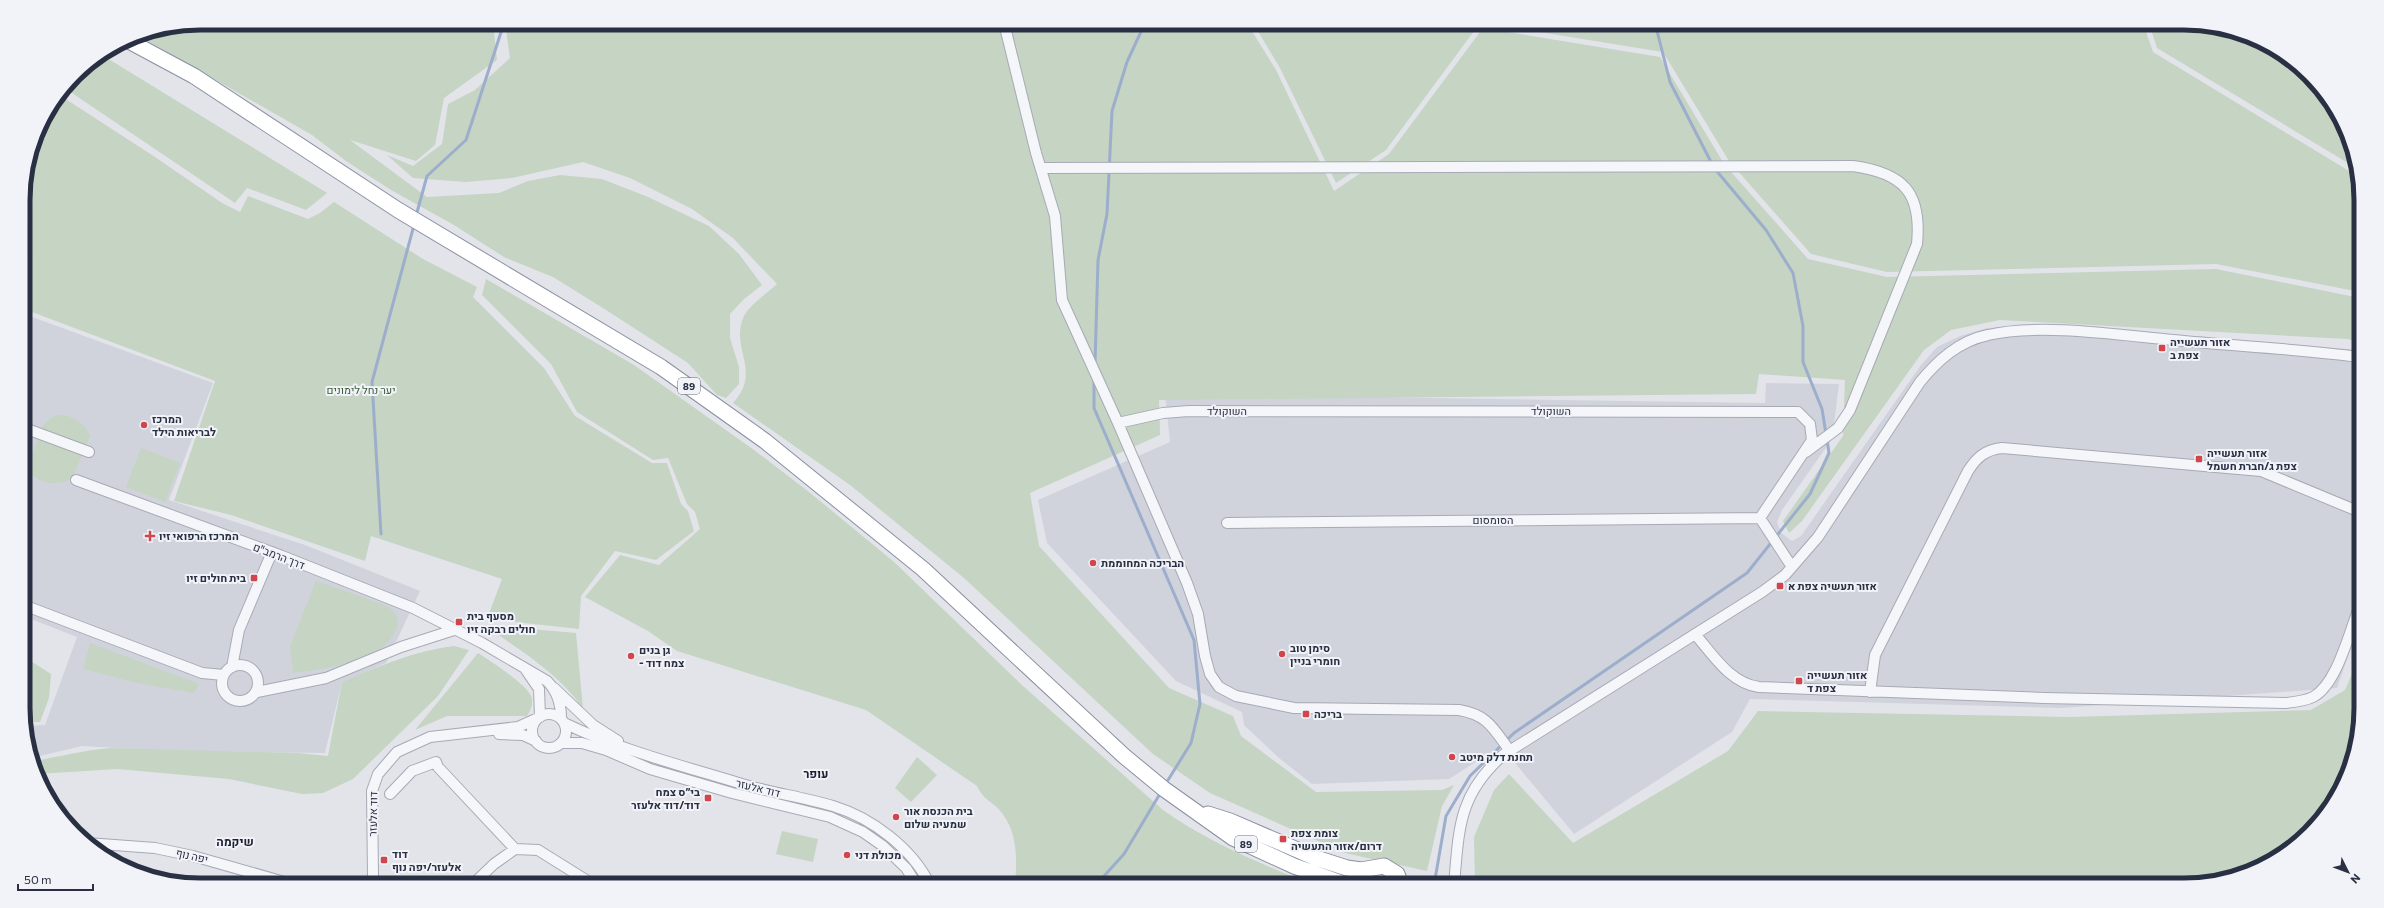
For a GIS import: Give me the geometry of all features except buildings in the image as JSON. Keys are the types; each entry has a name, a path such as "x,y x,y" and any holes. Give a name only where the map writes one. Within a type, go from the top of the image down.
{"highway":[{"name":"89","path":"134,44 194,76 398,210 604,330 662,366 815,480 918,565 1124,756 1164,789 1233,838 1302,869 1327,878"},
{"name":"89","path":"1194,809 1230,821 1316,858 1347,868 1361,870 1384,866 1397,874 1400,878"},
{"path":"1361,878 1364,872 1370,868"},
{"path":"1302,869 1315,878"}],"street":[{"path":"1006,30 1041,168 1056,216 1062,300 1118,423 1187,583 1198,614 1205,656 1210,674 1219,687 1236,696 1294,708 1459,710 1473,712 1488,721 1510,751"},
{"path":"1041,168 1853,166 1885,172 1908,190 1915,203 1919,222 1917,244 1850,410 1838,428 1806,452"},
{"path":"1455,878 1459,833 1470,793 1493,764 1510,751 1762,592 1792,567 1818,537 1920,382 1935,363 1949,352 1969,341 1987,335 2008,332 2047,331 2320,352 2354,356"},
{"name":"השוקולד","path":"1118,423 1163,413 1189,411 1798,412 1810,424 1813,432 1812,440 1806,452 1760,518"},
{"path":"30,431 89,452"},
{"path":"1870,692 1875,655 1896,613 1968,471 1975,460 1991,450 2009,449 2261,471 2354,510"},
{"name":"דרך הרמב\"ם","path":"76,480 272,552 413,608 457,629 547,681 593,725 623,744 652,757"},
{"path":"1760,518 1792,567"},
{"name":"הסומסום","path":"1227,523 1760,518"},
{"path":"222,688 224,675 232,667 238,644 239,630 272,552"},
{"path":"30,608 202,673 224,675"},
{"path":"1695,634 1733,677 1748,686 2052,699 2286,703 2302,701 2314,697 2323,688 2334,670 2354,621"},
{"path":"258,687 292,686 326,678 402,647 457,629"},
{"path":"202,673 222,688 229,698 241,702 253,697 258,687 255,672 246,666 238,644"},
{"path":"232,667 246,666"},
{"name":"דרך הרמב\"ם","path":"524,667 539,689 540,717"},
{"path":"554,688 561,708 566,733 561,743 551,748 540,745 536,741 532,730 540,717 551,714 563,721"},
{"name":"דוד אלעזר","path":"372,878 372,791 383,765 397,752 419,741 467,732 518,727 540,717"},
{"name":"דוד אלעזר","path":"563,721 585,733 652,757 744,785 834,806 869,823 904,849 915,861 926,878"},
{"name":"דוד אלעזר","path":"467,732 523,735 536,741"},
{"name":"דוד אלעזר","path":"561,743 582,743 606,750 650,769 732,793 830,817 863,832 882,846 906,868 912,878"},
{"path":"390,794 412,771 436,762 438,767 514,849"},
{"name":"יפה נוף","path":"97,844 155,848 192,856 270,878"},
{"path":"479,878 494,864 514,849 538,850 583,878"}],"shaded area":[{"name":"המרכז הרפואי זיו","path":"30,316 213,383 169,500 305,545 420,591 386,663 342,682 325,753 169,751 82,746 37,757 31,726 45,725 77,637 30,619"},
{"path":"2048,324 2354,350 2354,639 2337,688 2061,708 1750,699 1732,732 1574,834 1501,746 1449,779 1312,784 1279,758 1244,725 1242,712 1176,681 1047,543 1038,500 1170,442 1165,394 1765,403 1766,383 1839,384 1832,439 1782,510 1777,522 1781,533 1792,541 1801,536 1921,365 1937,347 1960,336 1987,328"}],"green space":[{"path":"189,30 494,30 497,60 444,98 435,145 416,161 350,140 427,197 499,193 528,181 560,175 602,179 648,197 709,226 739,254 762,285 744,299 730,314 730,338 739,367 739,384 726,398 717,395 688,363 603,308 553,277 504,257 454,225 391,190 346,161 312,135 144,39 167,33"},
{"path":"506,30 1251,30 1276,70 1334,191 1389,154 1482,30 1495,30 1660,57 1724,164 1808,259 1887,277 2216,269 2354,297 2354,341 2347,339 2000,320 1951,330 1924,350 1802,521 1789,533 1783,521 1843,436 1845,380 1759,374 1756,394 1159,400 1160,435 1030,493 1039,546 1169,688 1233,716 1241,736 1316,792 1442,790 1454,785 1442,806 1427,871 1345,853 1210,793 1153,754 964,578 850,485 733,403 741,391 745,380 746,370 740,339 740,328 744,316 754,304 777,284 733,238 692,209 630,178 583,162 512,178 466,182 413,178 387,155 413,166 442,144 448,104 475,90 510,58"},
{"path":"1257,30 1475,30 1386,150 1336,183 1280,68"},
{"path":"1526,30 2145,30 2153,52 2352,173 2354,189 2354,291 2216,264 1887,272 1811,254 1729,161 1663,52"},
{"path":"2151,30 2207,31 2239,39 2259,47 2279,59 2296,72 2319,96 2337,125 2350,164 2157,48"},
{"path":"107,58 327,193 306,210 247,188 235,203 69,91 88,72"},
{"name":"יער נחל לימונים","path":"64,98 155,157 222,203 240,212 248,196 308,219 320,213 334,202 423,259 477,287 473,297 544,368 575,416 652,463 667,463 681,504 688,511 694,531 656,560 615,551 581,596 579,629 487,619 502,579 371,536 365,561 231,515 174,501 215,381 30,311 31,177 39,145 47,125"},
{"path":"486,279 634,365 754,450 809,492 893,561 1023,686 1163,810 1180,822 1217,843 1297,878 1015,878 1016,857 1014,838 1007,821 999,809 983,795 977,786 866,710 677,651 648,631 585,597 620,555 659,565 700,529 695,512 687,504 668,458 653,460 577,412 551,364 482,295"},
{"path":"55,415 72,417 81,422 90,436 73,477 68,480 55,483 41,481 30,473 30,459 44,424"},
{"path":"141,448 180,463 165,502 126,487"},
{"path":"316,581 385,605 391,609 397,617 397,627 391,639 381,648 368,655 337,666 293,673 290,647"},
{"path":"484,625 576,633 583,709 574,696 551,673"},
{"path":"90,643 199,684 194,693 137,683 83,669"},
{"path":"454,646 469,650 438,696 353,779 323,793 302,794 229,779 117,769 43,774 39,763 38,760 111,748 298,753 328,756 342,682 411,655"},
{"path":"478,653 509,674 530,694 532,703 527,716 447,716 415,730"},
{"path":"30,661 51,674 49,698 40,722 30,722"},
{"path":"2354,669 2354,719 2351,741 2345,763 2337,783 2319,812 2296,836 2279,849 2259,861 2239,869 2217,875 2195,878 1475,878 1474,837 1494,790 1509,774 1573,843 1728,751 1758,711 2070,717 2311,710 2345,690"},
{"path":"917,757 937,775 911,802 895,788"},
{"path":"782,831 818,839 813,862 776,854"}],"waterway":[{"path":"416,216 427,176 466,140 502,30"},
{"path":"1095,363 1098,260 1107,214 1112,111 1127,62 1142,30"},
{"path":"1657,30 1670,82 1712,164"},
{"path":"1715,169 1766,230 1793,273 1803,326 1803,362 1822,409 1826,434"},
{"path":"381,534 372,382 414,225"},
{"path":"1094,380 1094,408 1194,640 1200,704 1191,743 1165,785"},
{"path":"1435,878 1446,816 1470,776 1514,733 1747,573 1810,494 1829,453 1827,440"},
{"path":"1102,878 1124,854 1161,792"}],"place":[{"name":"אזור תעשייה צפת ב","path":"2162,348"},
{"name":"המרכז לבריאות הילד","path":"144,425"},
{"name":"אזור תעשייה צפת ג/חברת חשמל","path":"2199,459"},
{"name":"המרכז הרפואי זיו","path":"150,536"},
{"name":"הבריכה המחוממת","path":"1093,563"},
{"name":"בית חולים זיו","path":"254,578"},
{"name":"אזור תעשיה צפת א","path":"1780,586"},
{"name":"מסעף בית חולים רבקה זיו","path":"459,622"},
{"name":"סימן טוב חומרי בניין","path":"1282,654"},
{"name":"גן בנים - צמח דוד","path":"631,656"},
{"name":"אזור תעשייה צפת ד","path":"1799,681"},
{"name":"בריכה","path":"1306,714"},
{"name":"תחנת דלק מיטב","path":"1452,757"},
{"name":"בי״ס צמח דוד/דוד אלעזר","path":"708,798"},
{"name":"בית הכנסת אור שמעיה שלום","path":"896,817"},
{"name":"צומת צפת דרום/אזור התעשיה","path":"1283,839"},
{"name":"מכולת דני","path":"847,855"},
{"name":"דוד אלעזר/יפה נוף","path":"384,860"}],"district":[{"name":"עופר","path":"816,774"},
{"name":"שיקמה","path":"235,842"}]}
